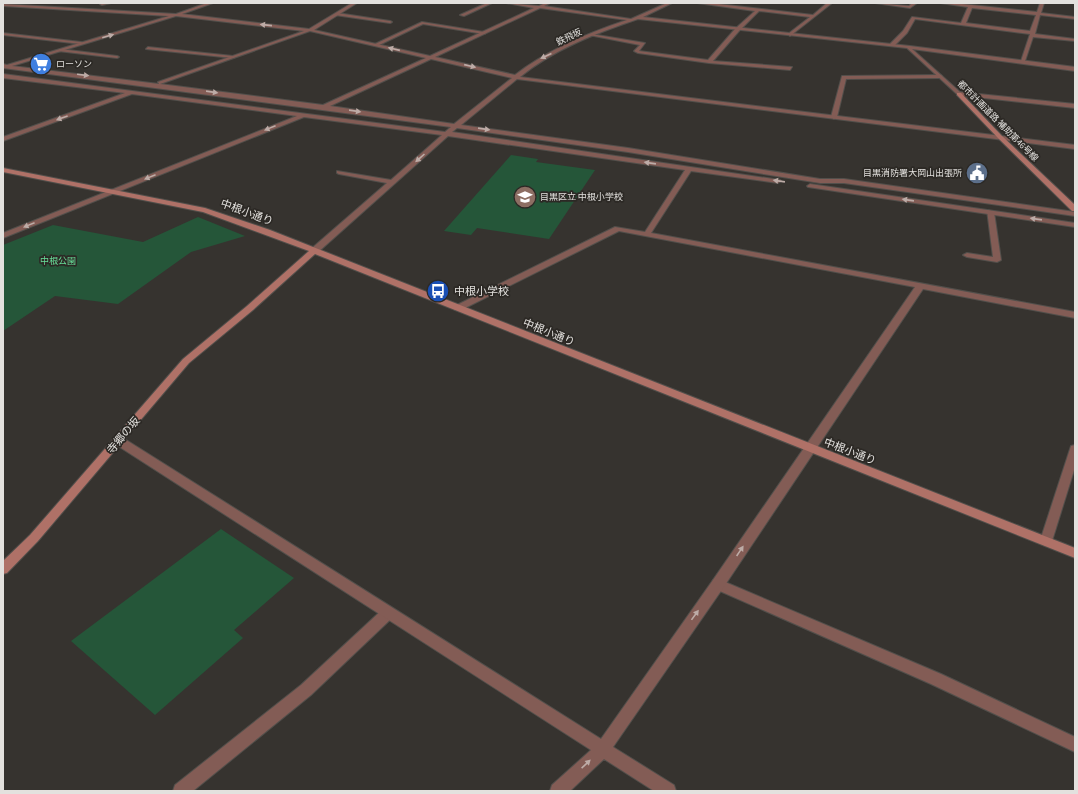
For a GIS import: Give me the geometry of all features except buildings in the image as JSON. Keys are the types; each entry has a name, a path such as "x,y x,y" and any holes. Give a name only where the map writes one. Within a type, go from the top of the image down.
{"street":[{"path":"3,9 24,3"},
{"path":"90,10 103,3 109,3"},
{"path":"3,66 176,15 211,3"},
{"path":"3,139 310,30 355,3"},
{"path":"462,15 490,3"},
{"path":"508,3 636,19 910,47 1075,69"},
{"path":"3,236 304,115 432,58 548,3"},
{"name":"鉄飛坂","path":"314,251 451,130 534,62 591,35 636,19 670,3"},
{"path":"699,3 813,16"},
{"path":"790,35 830,3"},
{"path":"878,3 910,7 915,3"},
{"path":"942,3 1075,18"},
{"path":"1023,61 1042,3"},
{"path":"3,5 176,15 310,30 515,77 1075,147"},
{"path":"963,24 971,6"},
{"path":"709,62 737,30 758,10"},
{"path":"337,14 390,22"},
{"path":"892,45 905,32 914,18 1075,40"},
{"path":"374,45 422,23 484,34"},
{"path":"3,34 81,43"},
{"path":"591,35 643,44 636,51 638,52 709,62 790,68"},
{"name":"都市計画道路 補助第46号線","path":"910,47 909,49 959,94 1000,137 1075,209"},
{"path":"148,48 233,57"},
{"path":"60,50 117,57"},
{"path":"3,66 322,107 451,130 457,135 1075,225"},
{"path":"3,76 136,92 304,115 628,150 820,181 844,181 1075,214"},
{"path":"834,117 844,77 940,77"},
{"path":"959,94 1075,106"},
{"path":"647,234 689,169"},
{"name":"中根小通り","path":"3,170 205,210 314,251 1075,552"},
{"path":"339,172 393,182"},
{"path":"967,255 997,260 990,212"},
{"path":"458,308 618,229 1075,316"},
{"name":"寺郷の坂","path":"3,569 34,538 119,441 186,361 250,308 314,251"},
{"path":"558,791 603,749 718,584 920,286"},
{"path":"119,441 668,791"},
{"path":"1046,541 1075,449"},
{"path":"718,584 936,679 1075,744"},
{"path":"181,791 306,690 388,613"}],"green space":[{"path":"511,155 538,159 536,162 595,170 549,239 477,228 471,235 444,231"},
{"name":"中根公園","path":"198,217 245,236 191,252 118,304 55,296 3,331 3,245 53,225 143,242"},
{"path":"221,529 294,578 234,630 243,638 155,715 71,641"}],"place":[{"name":"ローソン","path":"41,64"},
{"name":"目黒消防署大岡山出張所","path":"977,173"},
{"name":"目黒区立 中根小学校","path":"525,197"},
{"name":"中根小学校","path":"438,291"}]}
